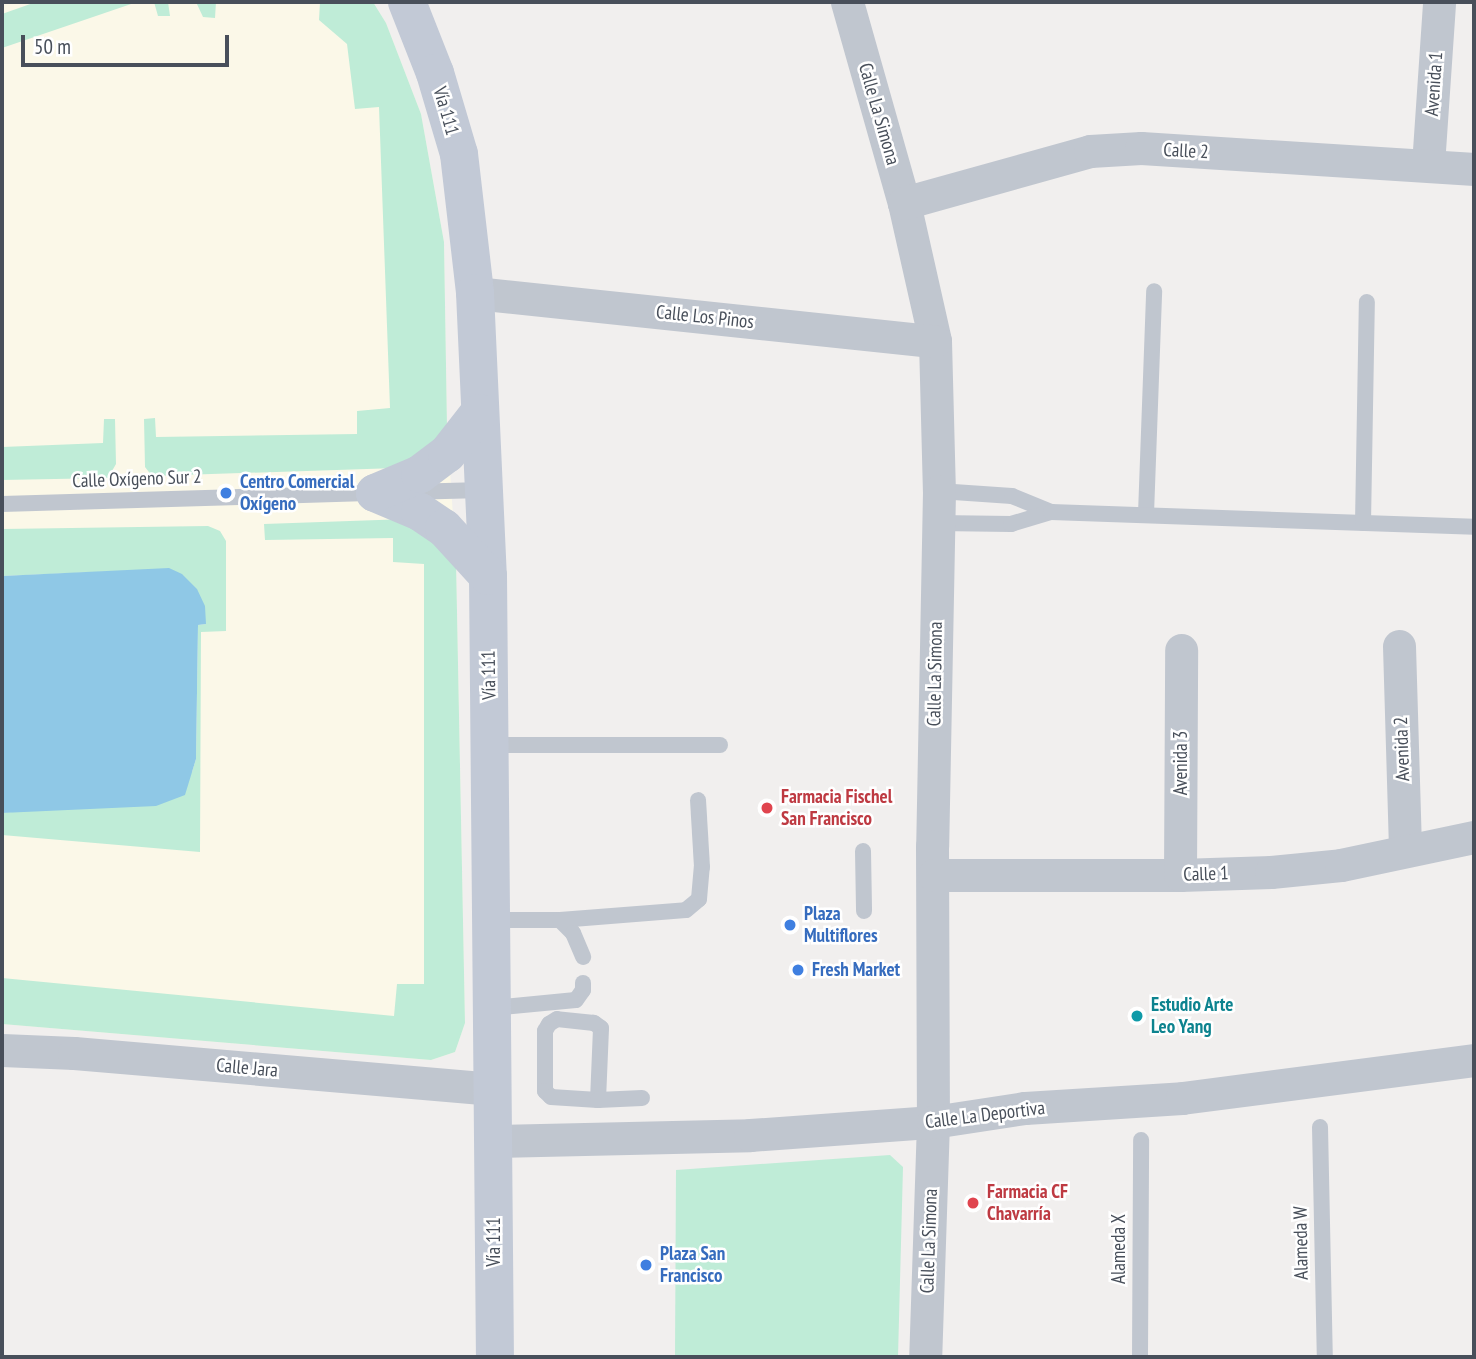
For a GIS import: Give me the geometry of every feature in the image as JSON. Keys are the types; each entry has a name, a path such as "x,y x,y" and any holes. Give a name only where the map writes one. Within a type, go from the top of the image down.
{"main road":[{"name":"Vía 111","path":"407,2 435,73 458,155 475,293 488,576 495,1357"},
{"path":"375,493 421,474 447,454 479,413"},
{"path":"375,493 420,512 444,528 488,576"}],"street":[{"name":"Calle La Simona","path":"847,2 904,203 934,341 939,507 932,846 933,1122 925,1357"},
{"name":"Avenida 1","path":"1428,166 1439,2"},
{"name":"Calle 2","path":"904,203 1090,151 1141,148 1474,169"},
{"name":"Calle Los Pinos","path":"475,293 934,341"},
{"name":"Avenida 2","path":"1399,646 1405,851"},
{"name":"Avenida 3","path":"1180,875 1181,650"},
{"name":"Calle 1","path":"934,875 1180,875 1329,866 1474,837"},
{"name":"Calle Jara","path":"2,1050 74,1053 493,1089"},
{"name":"Calle La Deportiva","path":"494,1142 750,1135 933,1122 1025,1108 1182,1098 1474,1060"}],"lane":[{"path":"1146,514 1154,291"},
{"path":"1363,523 1367,302"},
{"name":"Calle Oxígeno Sur 2","path":"2,504 483,490"},
{"path":"939,507 1012,496 1051,512"},
{"path":"939,507 1011,524 1051,512 1474,527"},
{"path":"489,745 720,745"},
{"path":"491,920 560,920 686,910 699,899 702,867 698,800"},
{"path":"863,851 864,911"},
{"path":"560,920 573,933 583,957"},
{"path":"493,1008 576,1000 583,990 583,984"},
{"path":"597,1100 601,1028 594,1023 557,1019 549,1024 545,1031 545,1091 551,1097 597,1100 642,1098"},
{"name":"Alameda W","path":"1320,1127 1325,1357"},
{"name":"Alameda X","path":"1140,1357 1141,1140"}],"shaded area":[{"name":"Centro Comercial Oxígeno","path":"2,2 373,2 386,23 421,114 444,242 447,426 456,560 465,1023 455,1052 431,1060 2,1024"}],"green space":[{"path":"36,2 137,2 2,48 2,14"},
{"path":"154,2 168,2 170,16 158,16"},
{"path":"196,2 216,2 215,18 203,17"},
{"path":"320,2 373,2 386,23 421,114 444,242 447,426 440,447 397,468 152,476 145,467 144,419 155,418 156,437 357,434 357,411 390,408 379,107 355,109 347,44 319,20"},
{"path":"104,419 115,419 116,464 108,478 2,480 2,447 103,443"},
{"path":"407,519 456,560 465,1023 455,1052 431,1060 2,1024 2,978 394,1016 397,984 424,984 424,564 393,562 393,538 265,540 264,524"},
{"path":"208,526 220,531 226,541 226,631 201,632 200,852 2,835 2,813 44,809 192,772 196,759 198,625 206,624 169,569 2,576 2,529"},
{"path":"890,1155 903,1167 898,1357 675,1357 676,1170"}],"water":[{"path":"169,568 182,574 197,589 205,606 206,624 198,625 196,759 185,795 156,806 2,813 2,576"}],"place":[{"name":"Centro Comercial Oxígeno","path":"226,493"},
{"name":"Farmacia Fischel San Francisco","path":"767,808"},
{"name":"Plaza Multiflores","path":"790,925"},
{"name":"Fresh Market","path":"798,970"},
{"name":"Estudio Arte Leo Yang","path":"1137,1016"},
{"name":"Farmacia CF Chavarría","path":"973,1203"},
{"name":"Plaza San Francisco","path":"646,1265"}]}
